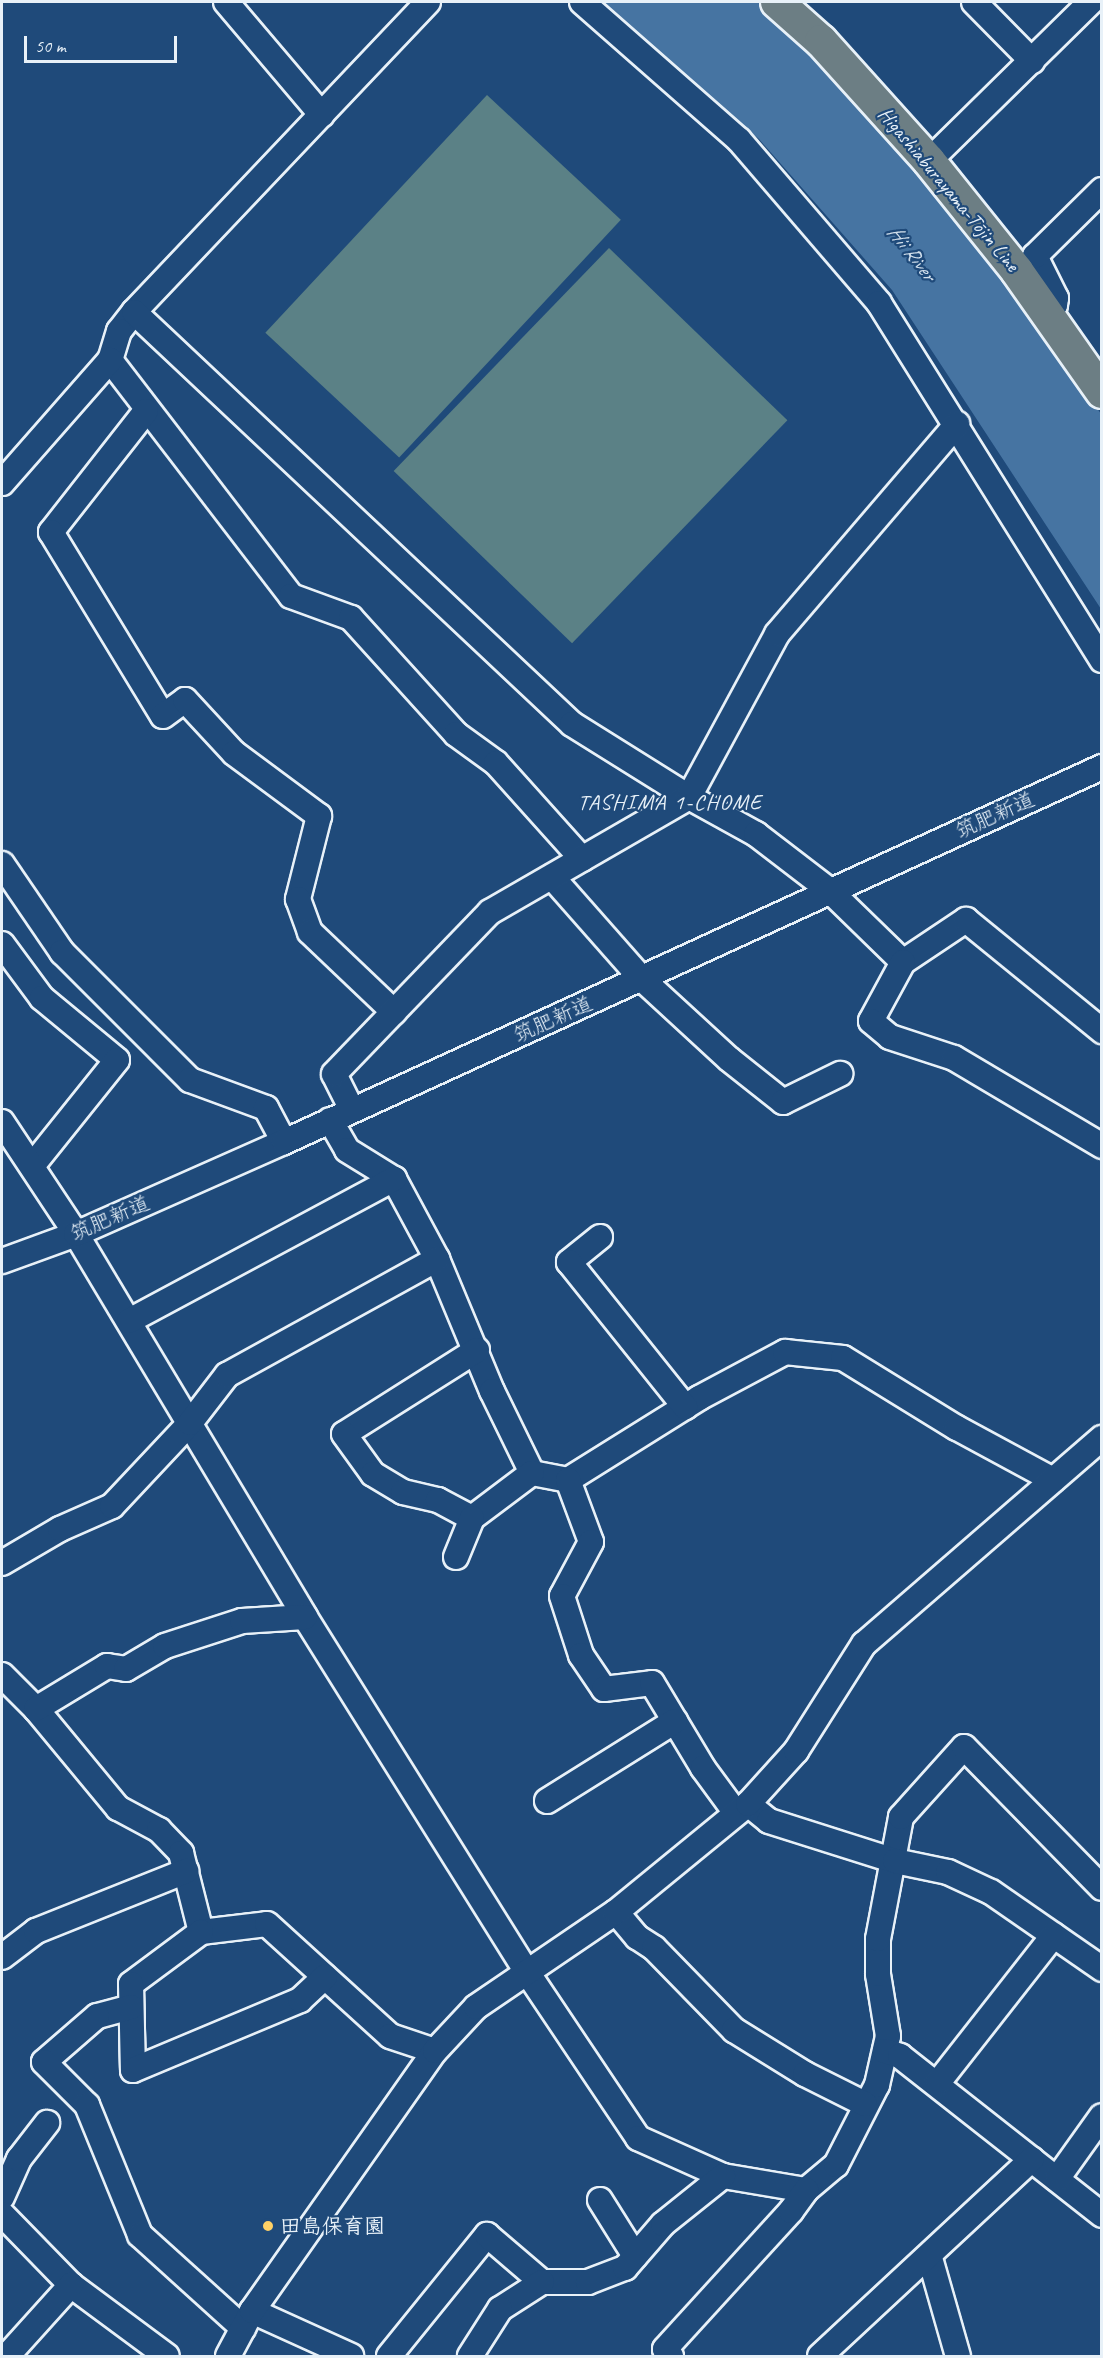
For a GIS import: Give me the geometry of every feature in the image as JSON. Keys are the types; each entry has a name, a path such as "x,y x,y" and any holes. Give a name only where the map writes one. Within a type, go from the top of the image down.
{"main road":[{"name":"Higashiaburayama-Tōjin Line","path":"777,2 821,41 929,161 1047,313 1101,392"}],"street":[{"path":"226,2 322,115"},
{"path":"2,483 110,360 119,330 134,312 428,2"},
{"path":"582,2 739,140 879,303 957,424 1101,660"},
{"path":"974,2 1032,61"},
{"path":"929,161 1091,2"},
{"path":"1047,313 1056,298 1035,255 1101,190"},
{"path":"134,312 572,724 689,797 756,834 829,890 903,962"},
{"path":"110,360 146,411 291,596 351,618 456,734 496,763 582,859"},
{"path":"146,411 51,532 163,716 185,700 234,753 319,816 298,899 310,932 394,1012"},
{"path":"352,1110 334,1074 490,912 689,797 777,634 957,424"},
{"name":"筑肥新道","path":"2,1262 76,1234 284,1142 1101,767"},
{"path":"2,864 62,952 190,1080 266,1108 284,1142"},
{"path":"552,877 642,979 729,1059 783,1102 840,1074"},
{"path":"1101,1031 966,920 903,962 871,1021 890,1037 954,1058 1101,1146"},
{"path":"2,944 42,998 117,1060 33,1165"},
{"path":"330,1120 347,1150 394,1179 437,1260 532,1473"},
{"path":"2,1122 33,1165 76,1234 305,1617 527,1972 638,2138 723,2176 806,2190"},
{"path":"129,1321 394,1179"},
{"path":"600,1237 569,1263 685,1407"},
{"path":"2,1563 60,1529 112,1506 190,1423 227,1375 437,1260"},
{"path":"472,1518 438,1500 403,1492 373,1474 344,1434 477,1350"},
{"path":"456,1557 472,1518 532,1473 568,1480 685,1407 785,1352 843,1358 957,1428 1053,1480"},
{"path":"228,2356 248,2319 435,2051 476,2007 616,1912 742,1808 796,1751 864,1644 1101,1438"},
{"path":"568,1480 591,1542 562,1596 581,1655 604,1689 652,1683 675,1721 742,1808 769,1821 895,1861 948,1872 980,1887 1101,1969"},
{"path":"36,1709 107,1666 126,1669 165,1646 242,1621 305,1617"},
{"path":"2,1675 36,1709 118,1808 159,1830 182,1853 201,1932"},
{"path":"547,1801 675,1721"},
{"path":"671,2356 665,2349 784,2220 806,2190 836,2165 877,2085 888,2036 878,1974 878,1939 902,1817 964,1747 1101,1888"},
{"path":"2,1957 36,1931 186,1871"},
{"path":"616,1912 637,1937 654,1948 734,2030 805,2074 866,2104"},
{"path":"325,1977 300,2000 133,2070 131,1984 201,1932 267,1924 390,2036 435,2051"},
{"path":"937,2084 1054,1935"},
{"path":"131,2007 97,2016 44,2062 87,2105 140,2235 248,2319 351,2356"},
{"path":"885,2050 900,2056 937,2084 1101,2215"},
{"path":"1058,2179 1101,2116"},
{"path":"2,2197 19,2159 47,2123"},
{"path":"820,2356 930,2258 1032,2159"},
{"path":"470,2356 500,2309 542,2282 588,2282 625,2268 663,2223 723,2176"},
{"path":"600,2200 635,2256"},
{"path":"2,2214 71,2285 167,2356"},
{"path":"389,2356 487,2235 542,2282"},
{"path":"930,2258 958,2356"},
{"path":"8,2356 71,2285"}],"green space":[{"path":"487,95 621,220 399,457 265,333"},
{"path":"609,248 787,420 572,643 394,471"}],"water":[{"name":"Hii River","path":"599,2 760,2 864,101 1022,296 1101,414 1101,609 892,290 759,139"}],"place":[{"name":"田島保育園","path":"268,2226"}],"district":[{"name":"TASHIMA 1-CHOME","path":"670,803"}]}
